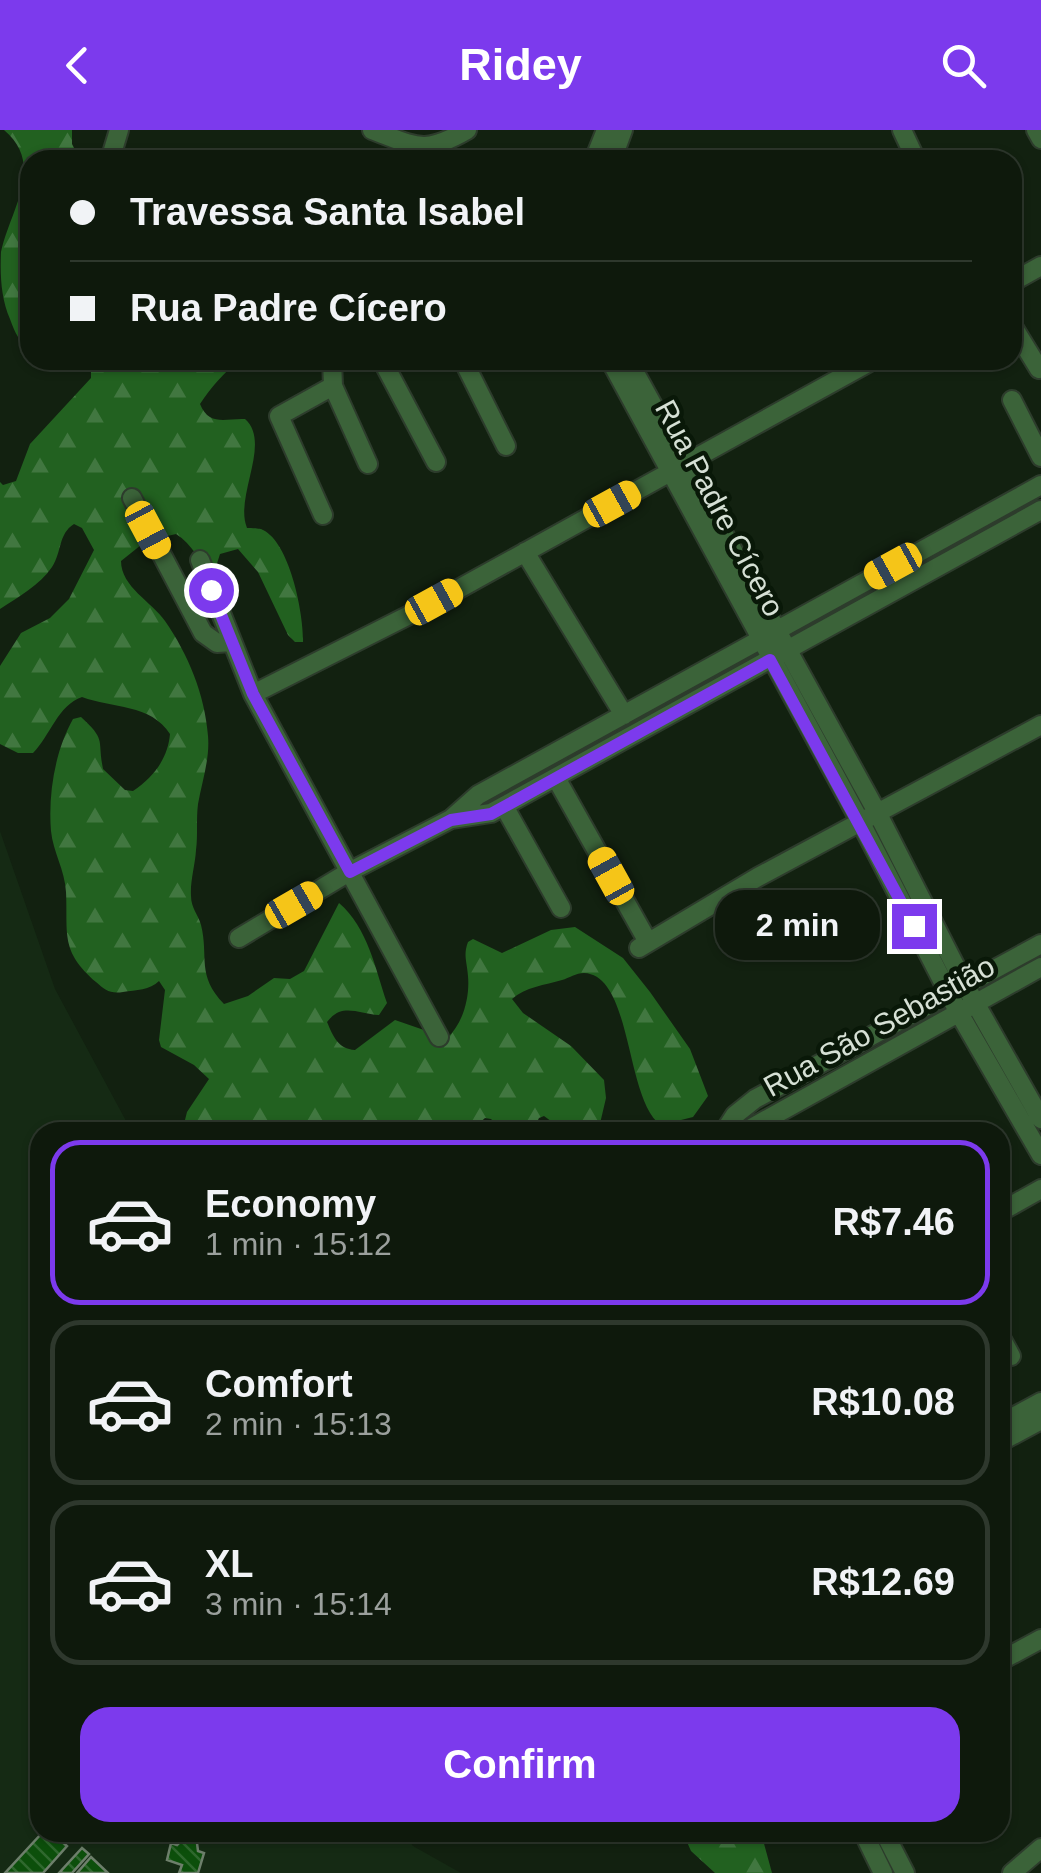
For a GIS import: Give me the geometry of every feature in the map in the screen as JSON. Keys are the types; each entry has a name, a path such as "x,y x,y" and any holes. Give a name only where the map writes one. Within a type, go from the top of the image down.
{"street":[{"path":"372,130 422,148 443,144 468,130"},
{"path":"1036,130 1041,139"},
{"path":"1022,341 1039,369"},
{"path":"332,370 332,386 368,464"},
{"path":"387,370 436,462"},
{"path":"468,370 506,446"},
{"name":"Rua Padre Cícero","path":"616,370 678,467"},
{"name":"Rua Padre Cícero","path":"633,370 678,467 767,636 878,814 957,990"},
{"path":"253,694 525,552 850,370"},
{"path":"323,516 279,418 282,412 332,386"},
{"path":"1012,400 1041,457"},
{"path":"239,938 350,872 451,820 478,795 1041,485"},
{"path":"132,498 203,633 218,643 230,642"},
{"path":"994,511 1005,530"},
{"path":"451,820 491,814 1041,511"},
{"path":"525,552 624,714"},
{"path":"200,560 253,694 440,1037"},
{"name":"Rua Padre Cícero","path":"778,655 860,824 967,1008 1041,1155"},
{"path":"530,766 548,782 643,945 744,885 1041,725"},
{"path":"504,806 561,908"},
{"name":"Rua São Sebastião","path":"730,1122 755,1100 1041,944"},
{"name":"Rua São Sebastião","path":"762,1122 1041,967"},
{"name":"Rua Padre Cícero","path":"967,1008 1041,1119"},
{"path":"1010,1206 1041,1189"},
{"path":"1010,1419 1041,1402"},
{"path":"1010,1437 1041,1420"},
{"path":"1010,1655 1041,1638"},
{"path":"867,1842 883,1873"},
{"path":"889,1842 905,1873"},
{"path":"1012,1873 1041,1848"}],"shaded area":[{"path":"0,831 55,989 127,1122 30,1122 30,1842 410,1842 461,1873 0,1873"}],"green space":[{"path":"4,130 72,130 75,150 20,152"},
{"path":"20,194 20,340 5,303 1,252"},
{"path":"91,370 228,370 200,404 213,419 245,419 252,429 254,456 244,515 247,528 262,529 273,537 288,564 298,598 303,642 295,642 288,635 258,572 238,549 220,554 213,576 176,534 146,541 121,561 126,579 165,621 181,647 203,705 208,753 198,804 191,896 201,925 207,975 215,994 224,1004 248,996 274,978 290,979 304,971 339,903 364,936 387,1003 379,1015 338,1012 327,1022 337,1041 355,1050 395,1020 447,1038 461,1018 466,1001 468,942 473,939 502,953 551,930 575,927 623,958 690,1049 708,1096 693,1117 658,1122 649,1112 612,994 600,979 584,973 529,989 512,999 523,1013 571,1046 604,1080 606,1098 600,1122 552,1122 544,1116 537,1122 494,1122 485,1118 480,1122 184,1122 209,1079 194,1065 161,1047 165,990 159,981 142,989 111,992 76,961 68,941 65,884 50,817 57,759 73,719 81,717 95,731 103,769 125,790 133,791 153,773 163,759 170,734 142,712 82,697 60,714 33,753 18,753 0,744 0,666 21,633 50,618 69,599 94,550 82,528 74,524 65,533 47,573 0,609 0,482 3,485 16,481 30,444 91,378"},
{"path":"687,1842 764,1842 772,1873 715,1873 691,1851"}],"building":[{"path":"34,1842 63,1842 67,1846 43,1873 5,1873"},
{"path":"171,1843 197,1843 198,1851 204,1853 198,1873 179,1873 182,1865 167,1860"},
{"path":"82,1848 89,1854 72,1873 59,1873"},
{"path":"91,1857 108,1873 77,1873"}],"route":[{"path":"211,590 253,694 350,872 451,820 491,814 770,660 914,926"}]}
